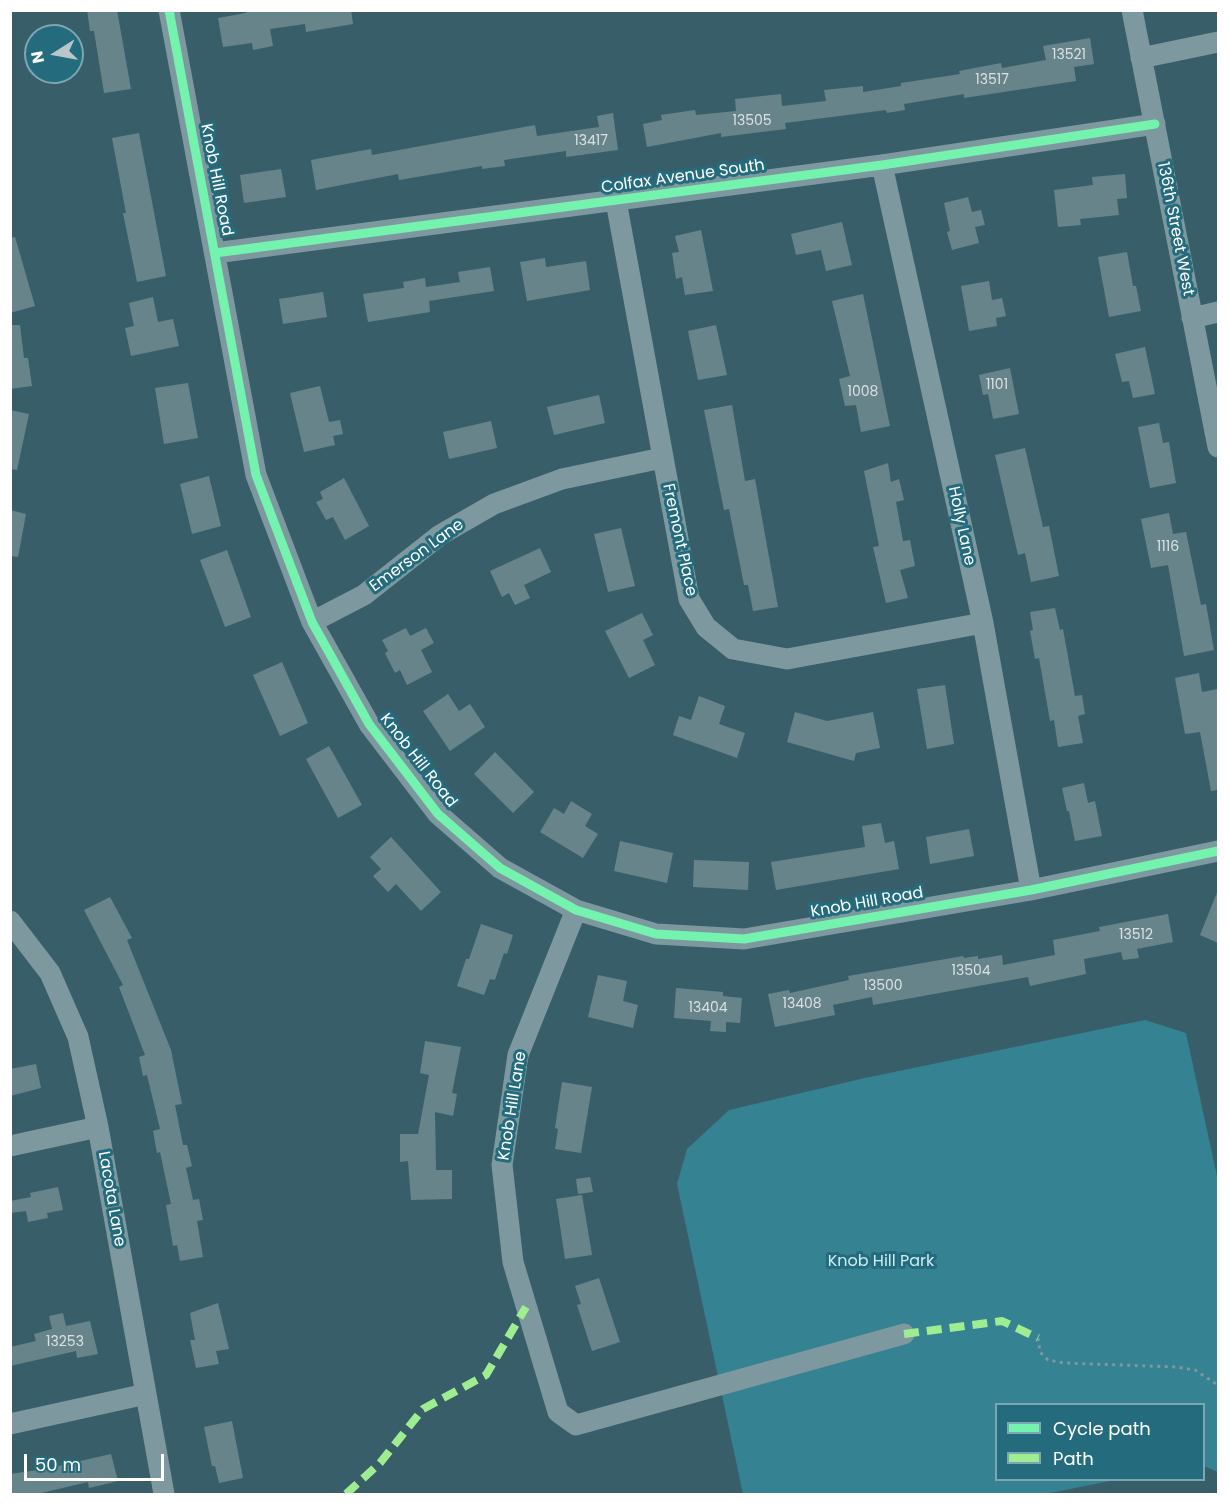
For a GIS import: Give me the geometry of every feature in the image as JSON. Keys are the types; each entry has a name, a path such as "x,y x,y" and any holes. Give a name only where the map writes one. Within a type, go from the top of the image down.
{"street":[{"name":"Knob Hill Road","path":"169,10 256,475 312,622 369,724 438,814 500,868 576,910 656,934 744,939 1031,890 1218,851"},
{"name":"136th Street West","path":"1132,10 1218,447"},
{"path":"1141,58 1218,42"},
{"name":"Colfax Avenue South","path":"215,253 882,165 1155,124"},
{"name":"Holly Lane","path":"882,165 983,623 1031,890"},
{"name":"Fremont Place","path":"616,201 689,599 706,627 733,649 787,659 983,623"},
{"path":"1192,318 1218,312"},
{"name":"Emerson Lane","path":"312,622 363,595 440,536 494,504 562,479 662,458"},
{"name":"Knob Hill Lane","path":"576,910 519,1055 502,1165 513,1262 558,1412 576,1425 904,1334"},
{"name":"Lacota Lane","path":"10,921 50,973 78,1037 98,1127 164,1494"},
{"path":"10,1146 98,1127"},
{"path":"10,1424 146,1394"}],"path":[{"path":"1038,1338 1040,1352 1048,1360 1064,1364 1132,1365 1196,1370 1218,1385"}],"green space":[{"name":"Knob Hill Park","path":"1145,1020 1186,1033 1218,1181 1218,1472 1205,1466 1205,1403 995,1403 995,1481 1110,1481 1045,1494 743,1494 677,1184 687,1149 729,1110 865,1078"}],"building":[{"path":"87,10 117,10 131,89 104,93 94,31 90,31"},
{"path":"246,10 351,10 353,24 306,32 305,24 270,29 273,46 253,50 252,43 223,47 218,18 246,13"},
{"path":"1090,38 1094,64 1074,67 1076,81 964,98 964,94 904,104 905,110 887,113 886,110 785,123 786,129 721,137 721,133 647,147 643,124 662,120 661,115 695,110 696,115 736,111 735,99 781,94 782,106 826,101 824,90 863,86 863,92 901,86 901,83 960,74 959,71 1001,63 1002,68 1046,60 1043,46"},
{"path":"613,113 618,150 566,157 566,151 504,160 505,166 482,169 482,166 399,180 398,174 316,190 311,160 371,149 372,155 535,125 537,136 599,127 597,116"},
{"path":"139,133 166,276 137,282 123,213 126,213 112,138"},
{"path":"281,169 286,197 244,203 240,175"},
{"path":"1125,174 1127,198 1117,199 1119,215 1080,219 1081,225 1058,227 1054,190 1093,185 1092,177"},
{"path":"968,197 972,212 981,210 985,225 975,227 979,243 952,250 947,232 950,231 944,203"},
{"path":"842,222 852,265 826,271 821,250 796,255 791,234"},
{"path":"701,230 713,291 685,295 682,277 676,279 672,253 679,252 675,236"},
{"path":"15,237 35,306 10,313 10,238"},
{"path":"1127,252 1133,286 1136,286 1141,311 1109,317 1098,257"},
{"path":"545,258 546,267 586,261 590,290 527,301 520,262"},
{"path":"490,267 494,291 429,301 430,312 368,322 363,294 404,288 403,282 425,278 426,287 460,282 458,272"},
{"path":"989,281 992,300 1002,298 1006,316 996,318 997,326 969,331 961,286"},
{"path":"323,292 327,317 283,324 279,299"},
{"path":"863,294 890,426 861,432 856,405 845,406 839,379 850,376 832,301"},
{"path":"153,297 158,322 173,319 179,346 131,356 125,328 134,326 129,303"},
{"path":"10,325 20,325 24,358 28,358 32,386 10,389"},
{"path":"716,325 727,375 698,380 688,331"},
{"path":"1145,347 1155,394 1133,398 1129,381 1122,382 1115,354"},
{"path":"1010,368 1019,414 993,419 988,394 983,395 979,375"},
{"path":"188,383 198,438 164,444 155,388"},
{"path":"320,386 329,422 340,420 343,434 333,436 335,445 304,452 290,393"},
{"path":"599,395 605,423 554,435 547,407"},
{"path":"732,405 745,481 755,479 778,607 753,611 748,585 744,585 729,509 724,510 704,410"},
{"path":"10,410 29,414 17,470 10,469"},
{"path":"491,421 497,448 449,459 443,432"},
{"path":"1159,423 1163,443 1169,442 1176,483 1150,488 1138,427"},
{"path":"1025,448 1043,527 1049,526 1059,576 1031,582 1025,553 1018,555 995,455"},
{"path":"888,463 891,482 899,479 904,500 896,502 903,541 910,540 915,566 900,570 908,598 886,603 873,547 879,546 864,471"},
{"path":"209,476 221,526 192,534 180,484"},
{"path":"344,478 369,526 345,540 333,517 326,520 316,502 323,499 320,492"},
{"path":"10,510 26,514 18,557 10,556"},
{"path":"1169,513 1173,534 1186,532 1201,605 1206,604 1214,650 1184,656 1168,565 1151,568 1141,519"},
{"path":"621,528 635,586 608,592 594,534"},
{"path":"540,548 551,572 524,585 530,598 515,605 509,593 502,597 490,571"},
{"path":"227,550 251,617 225,627 200,560"},
{"path":"1055,608 1060,630 1063,629 1075,696 1082,695 1085,714 1078,716 1083,743 1058,747 1054,720 1050,721 1039,658 1035,659 1030,631 1033,630 1030,612"},
{"path":"642,613 653,635 643,640 655,665 629,678 605,631"},
{"path":"406,628 410,636 426,628 434,643 421,650 432,672 407,685 400,670 395,673 385,653 388,651 382,640"},
{"path":"282,662 308,723 280,736 253,675"},
{"path":"1199,673 1202,692 1218,689 1218,790 1211,791 1200,732 1185,734 1175,678"},
{"path":"945,685 954,744 927,749 917,689"},
{"path":"448,694 459,711 470,704 485,727 450,751 423,711"},
{"path":"699,696 725,706 719,724 745,733 737,758 673,735 679,716 691,720"},
{"path":"795,712 827,721 873,712 880,748 856,753 854,761 787,742"},
{"path":"329,746 362,805 338,818 306,759"},
{"path":"495,752 534,792 513,813 474,774"},
{"path":"1084,783 1088,803 1095,801 1102,836 1075,841 1062,788"},
{"path":"571,801 592,814 585,826 598,834 583,858 540,832 554,808 564,814"},
{"path":"881,823 885,843 894,841 899,869 776,890 771,862 865,847 862,826"},
{"path":"969,829 974,856 930,864 926,837"},
{"path":"391,837 441,892 421,911 396,884 388,892 373,876 381,869 370,857"},
{"path":"620,841 673,853 667,883 614,871"},
{"path":"694,860 749,862 748,890 693,887"},
{"path":"1218,890 1218,943 1200,935"},
{"path":"110,897 132,938 127,940 171,1050 182,1104 175,1105 183,1145 187,1145 192,1166 186,1168 193,1200 199,1199 203,1220 197,1221 203,1257 180,1261 177,1245 173,1246 166,1205 171,1204 153,1131 160,1129 147,1075 143,1076 139,1057 145,1055 119,987 123,985 84,910"},
{"path":"1168,914 1173,942 1137,949 1139,958 1123,960 1121,952 1084,959 1086,974 1030,986 1028,977 873,1005 872,997 833,1005 835,1015 775,1027 768,994 789,990 790,993 849,980 848,976 963,956 964,958 978,956 978,959 1002,955 1003,965 1055,955 1053,940 1100,931 1099,927"},
{"path":"481,924 513,935 495,980 490,979 484,995 457,986"},
{"path":"598,975 627,981 623,1001 638,1005 633,1028 588,1017"},
{"path":"676,988 723,992 723,996 742,998 740,1023 726,1022 726,1032 710,1031 711,1021 674,1018"},
{"path":"425,1041 461,1047 452,1093 457,1094 453,1116 435,1112 436,1170 452,1170 452,1199 411,1200 408,1161 400,1162 400,1134 418,1134 429,1075 420,1073"},
{"path":"36,1064 41,1088 10,1096 10,1069"},
{"path":"562,1082 592,1087 581,1153 555,1149 558,1129 555,1128"},
{"path":"590,1177 593,1192 578,1194 576,1179"},
{"path":"58,1187 63,1210 47,1213 48,1218 28,1222 26,1211 10,1213 10,1201 31,1197 30,1193"},
{"path":"582,1195 592,1255 565,1259 556,1199"},
{"path":"599,1278 620,1342 592,1351 577,1305 581,1304 575,1286"},
{"path":"218,1303 229,1349 216,1351 219,1364 196,1368 190,1340 195,1340 190,1313"},
{"path":"63,1313 66,1326 90,1321 98,1354 77,1358 76,1351 10,1366 10,1347 36,1341 34,1334 52,1329 49,1316"},
{"path":"232,1421 243,1478 219,1483 215,1466 212,1466 204,1427"},
{"path":"111,1454 118,1481 89,1488 88,1482 37,1494 10,1494 10,1474 45,1469"}],"marked path":[{"path":"346,1494 380,1463 423,1409 486,1375 526,1307"},
{"path":"904,1334 1002,1321 1038,1338"}],"cycle path":[{"path":"169,10 256,475 312,622 369,724 438,814 500,868 576,910 656,934 744,939 1031,890 1218,851"},
{"path":"215,253 882,165 1155,124"}]}
